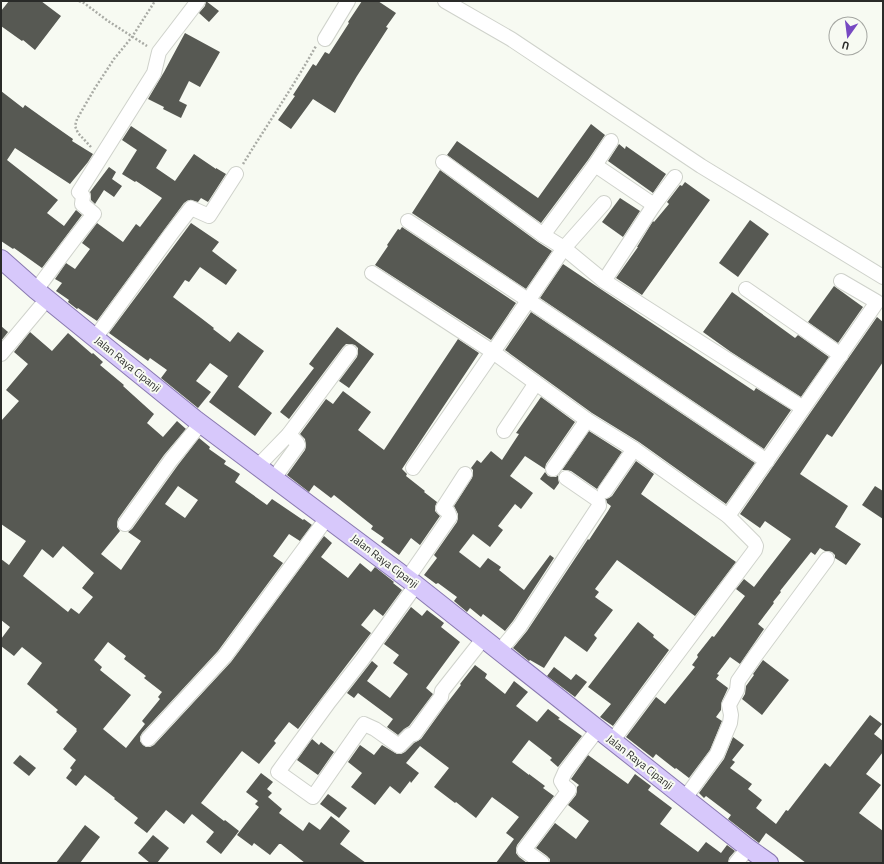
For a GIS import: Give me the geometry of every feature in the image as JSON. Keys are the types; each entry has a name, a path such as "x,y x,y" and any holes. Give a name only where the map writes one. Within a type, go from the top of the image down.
{"main road":[{"name":"Jalan Raya Cipanji","path":"1,259 41,294 201,423 412,582 748,848 769,863"}],"street":[{"path":"1,354 41,294 63,254 94,214 82,204 84,196 79,192 154,74 159,52 198,1"},
{"path":"325,39 348,1"},
{"path":"445,1 510,39 701,166 883,277"},
{"path":"543,235 596,165 612,141"},
{"path":"443,162 543,235 564,248 604,281 803,408"},
{"path":"596,165 654,205"},
{"path":"95,338 191,208 210,216 239,170"},
{"path":"604,281 654,205 675,177"},
{"path":"413,468 564,248 604,203"},
{"path":"408,221 528,300 766,461"},
{"path":"372,273 493,352 587,420 634,450 728,516 754,542 756,546 755,550 613,740"},
{"path":"728,516 877,302 841,281"},
{"path":"746,289 841,355"},
{"path":"258,466 289,434 350,352"},
{"path":"504,431 536,383"},
{"path":"553,468 587,420"},
{"path":"125,524 171,460 201,423"},
{"path":"274,478 298,445 298,443 289,434"},
{"path":"605,491 634,450"},
{"path":"465,474 443,508 448,512 450,517 412,582 362,660 278,772 313,797 364,724 375,729 399,746 410,735 414,734 441,697 442,690 483,639"},
{"path":"499,652 520,626 599,506 598,500 566,478"},
{"path":"148,739 225,656 327,518"},
{"path":"685,798 717,754 730,723 732,715 729,705 737,690 738,681 827,559"},
{"path":"542,863 524,850 569,790 564,786 561,780 565,772 598,729"},
{"path":"736,863 748,848"}],"path":[{"path":"79,1 132,37 159,52"},
{"path":"103,156 90,146 78,133 75,126 77,119 114,60 132,37 155,1"},
{"path":"239,170 298,77 318,41 325,39"}],"building":[{"path":"9,1 41,1 61,16 35,50 23,40 22,41 1,26 1,11"},
{"path":"206,1 219,11 209,22 199,13 205,6"},
{"path":"362,1 378,1 396,13 386,27 388,28 335,113 313,99 291,129 278,120 295,96 293,95 313,64 316,66 325,52 329,54"},
{"path":"185,33 220,52 200,87 189,81 179,101 187,105 181,118 148,99"},
{"path":"1,91 23,108 25,105 73,139 72,141 93,154 70,184 15,148 7,160 58,200 47,213 64,226 76,210 82,215 42,268 14,248 13,249 1,241"},
{"path":"591,124 605,135 541,223 447,155 457,141 538,198"},
{"path":"131,126 167,150 156,168 175,181 194,154 226,174 208,202 201,198 198,202 190,200 184,203 97,321 78,308 77,309 68,302 69,300 56,291 62,283 55,279 66,263 75,269 90,249 82,243 97,223 123,242 136,224 140,227 162,198 136,181 135,182 122,174 137,150 122,140"},
{"path":"619,144 625,149 626,146 666,174 653,193 608,161"},
{"path":"109,167 116,172 112,179 122,186 114,197 104,190 95,204 91,200 90,192"},
{"path":"440,170 552,251 526,289 412,213"},
{"path":"685,182 710,200 642,295 616,278 638,247 653,221 654,222 669,204 667,202 680,185 682,186"},
{"path":"620,198 640,211 623,237 602,222"},
{"path":"750,220 769,234 738,277 719,263"},
{"path":"191,223 219,242 212,251 237,270 226,285 200,267 189,282 185,280 173,297 230,342 238,332 264,351 238,387 272,413 255,436 209,402 228,376 210,363 196,381 211,392 198,408 161,378 167,370 150,358 148,361 109,333"},
{"path":"402,227 516,303 491,340 375,265 398,229 400,230"},
{"path":"563,264 754,391 756,388 791,410 764,449 540,298"},
{"path":"834,286 863,307 838,343 808,322"},
{"path":"732,292 795,338 798,335 829,357 801,397 703,332"},
{"path":"531,312 755,463 726,504 639,442 592,413 505,350"},
{"path":"877,317 883,322 883,362 832,437 827,434 800,474 848,506 835,527 861,544 846,565 835,558 835,555 832,552 825,551 820,548 815,555 811,552 780,591 781,592 773,602 774,603 758,624 764,629 740,664 730,657 717,674 719,675 716,679 728,688 722,701 721,710 716,717 722,721 710,750 689,778 656,754 653,758 626,737 656,697 665,704 695,667 692,665 698,657 697,655 712,636 714,637 745,596 736,589 744,579 754,587 791,539 765,521 760,528 740,514"},
{"path":"1,326 8,332 1,341"},
{"path":"337,327 374,354 349,388 339,381 357,357 358,348 355,345 346,344 289,419 280,412 314,368 309,364"},
{"path":"30,332 52,351 68,333 103,362 100,365 124,385 123,386 154,414 147,423 163,437 177,421 186,429 164,455 118,519 117,527 120,531 101,554 121,570 141,541 128,532 132,529 199,438 210,447 209,449 226,461 224,464 240,474 235,482 267,505 272,499 312,525 300,541 289,534 273,556 283,563 218,651 142,733 140,741 146,747 154,745 231,662 324,536 332,543 321,557 348,578 360,563 371,572 375,567 402,590 383,616 374,609 361,625 371,633 298,729 289,722 274,741 276,743 259,764 242,751 201,803 239,831 221,854 206,842 214,832 192,814 184,824 166,810 147,833 134,823 138,818 85,775 76,786 66,778 72,770 70,768 76,760 63,749 77,729 56,712 58,710 27,684 42,663 22,647 14,656 1,646 1,639 10,627 1,620 1,559 9,565 26,541 1,524 1,421 19,401 6,390 28,364 14,352","holes":["178,486 198,500 185,518 165,504","63,546 94,573 82,588 93,597 79,614 71,608 68,612 23,576 42,549 53,558","108,642 126,656 124,659 146,676 144,678 162,692 158,697 160,699 142,721 145,724 126,748 103,729 131,695 100,670 102,667 94,660"]},
{"path":"458,339 479,353 402,469 407,474 406,476 437,502 435,511 440,516 420,545 411,538 399,555 381,542 384,538 371,529 373,526 334,495 331,498 314,485 309,492 287,475 305,450 305,439 300,434 326,399 333,404 343,391 371,412 358,430 384,450"},
{"path":"541,397 575,422 546,464 545,469 525,456 510,476 533,493 521,509 515,504 498,526 503,530 490,547 473,534 459,552 480,568 488,558 501,567 499,570 524,590 550,555 554,558 505,631 483,614 481,617 470,608 467,612 454,601 457,597 424,575 437,558 434,555 457,522 458,514 454,506 472,478 473,470 471,468 477,460 481,463 491,451 502,460 519,434 516,433"},
{"path":"589,431 622,452 597,489 571,471 562,470"},
{"path":"636,461 654,474 641,494 736,562 695,616 617,560 595,589 599,592 595,597 613,610 594,635 597,638 587,652 565,636 544,668 530,660 529,661 513,648 527,631 608,511 611,506 607,503 606,499 612,496"},
{"path":"545,472 548,476 552,477 556,477 558,475 559,483 554,490 540,479"},
{"path":"875,486 883,491 883,519 862,505"},
{"path":"411,607 422,616 427,610 444,623 441,627 460,642 426,688 433,694 409,726 398,735 387,727 393,719 358,693 354,698 347,693 372,661 378,666 367,681 390,698 408,674 393,663 399,655 384,644"},
{"path":"638,622 669,650 613,726 600,717 611,704 588,687"},
{"path":"763,660 789,680 762,715 742,699 745,694 746,686"},
{"path":"475,665 487,674 485,678 505,694 514,681 528,692 516,706 537,722 548,709 560,718 558,719 582,736 558,767 550,760 552,758 529,740 512,762 545,786 543,788 554,796 517,845 516,853 527,863 496,863 514,839 506,833 519,817 492,797 476,818 456,802 455,803 434,787 449,768 420,746 406,763 419,773 411,783 410,781 400,794 390,786 375,805 351,787 362,773 348,762 360,745 374,755 382,745 397,754 405,752 414,743 421,739"},
{"path":"554,667 571,680 576,674 587,682 575,697 547,676"},
{"path":"870,715 882,724 874,734 883,741 883,752 866,774 881,785 859,813 883,831 883,863 806,863 766,833 759,843 728,819 731,815 706,796 704,798 699,793 724,759 733,737 744,745 732,760 735,762 730,768 752,784 748,789 762,800 756,808 776,824 786,810 788,811 825,763 830,767"},
{"path":"312,739 319,745 321,742 334,752 318,775 297,760"},
{"path":"20,755 36,768 29,776 13,763"},
{"path":"588,755 628,784 635,774 651,786 648,790 672,808 660,824 698,852 706,842 721,853 727,845 735,851 729,858 728,863 550,863 550,859 536,848 555,823 576,839 589,821 568,805 576,795 577,787 579,785 571,779"},
{"path":"261,773 273,782 267,789 272,793 268,797 282,809 279,813 303,831 309,822 320,830 331,816 350,831 340,844 366,863 305,863 281,844 279,844 270,855 254,843 252,846 237,835 259,807 255,804 258,801 246,792"},
{"path":"328,794 347,808 339,818 320,804"},
{"path":"85,825 100,837 80,863 56,863"},
{"path":"153,835 169,848 157,863 150,863 138,853"}]}
